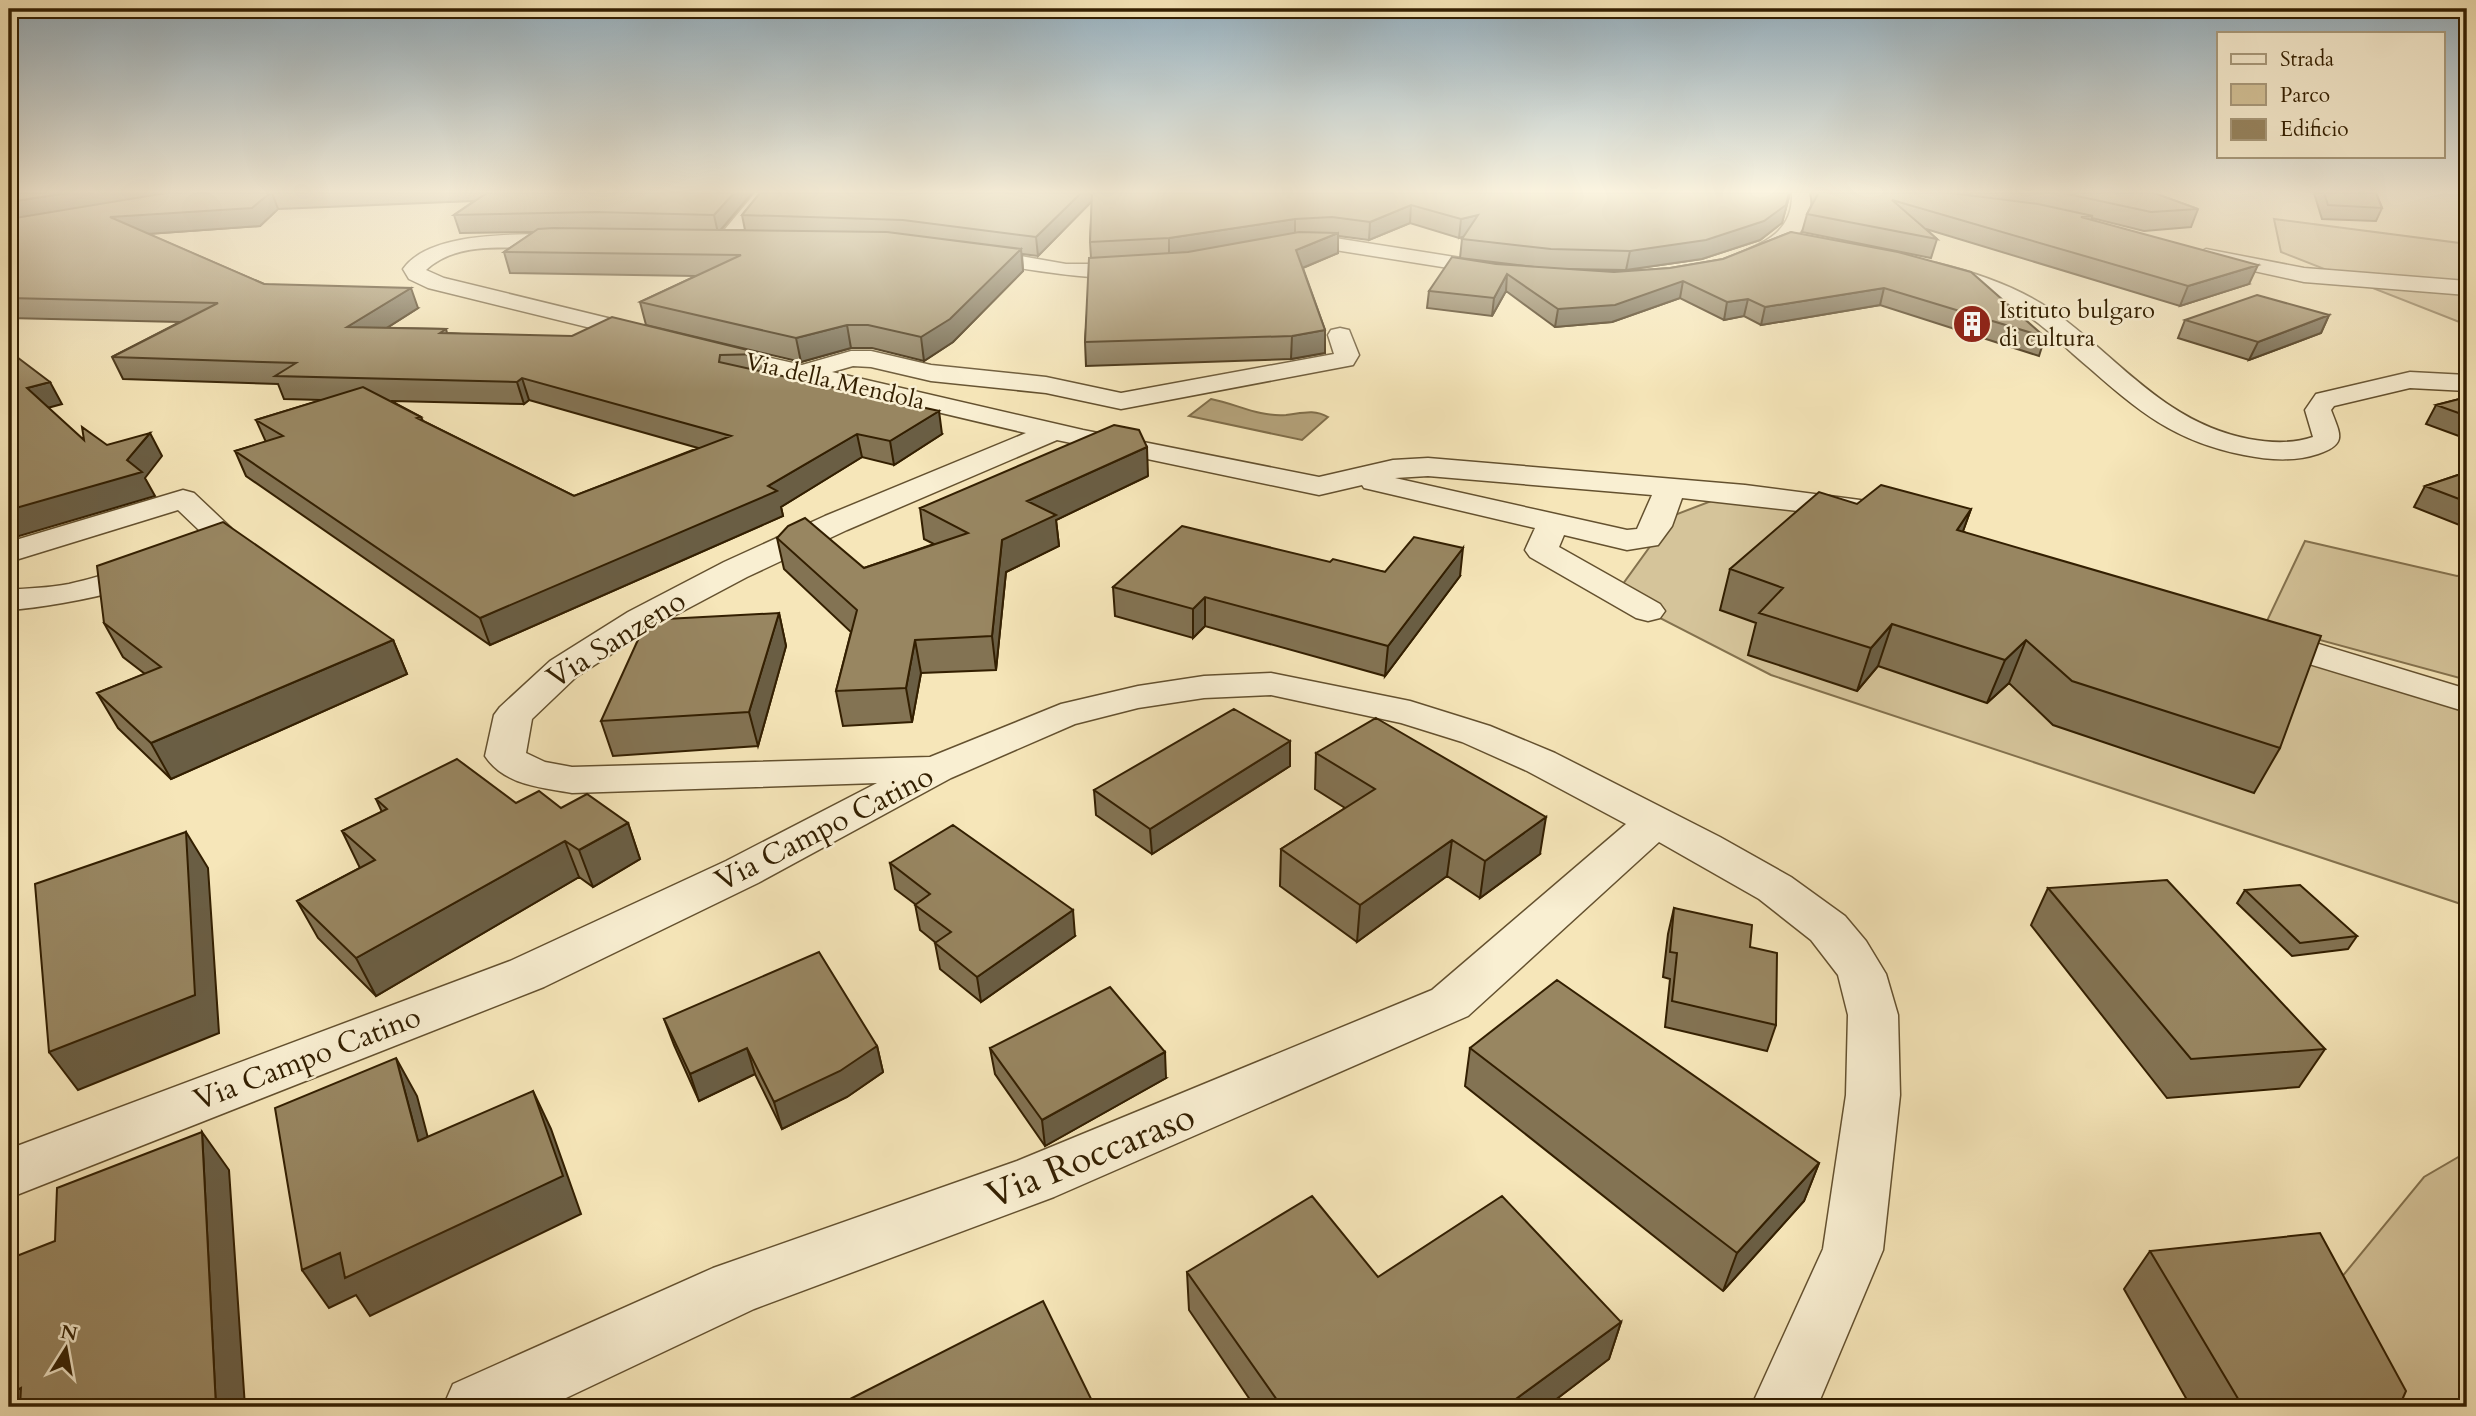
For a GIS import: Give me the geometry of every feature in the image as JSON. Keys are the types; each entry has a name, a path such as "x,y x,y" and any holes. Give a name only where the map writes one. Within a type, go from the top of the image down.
{"street":[{"name":"Via della Mendola","path":"425,259 414,269 423,278 436,283 800,374 1319,486 1356,478"},
{"path":"999,259 1066,270 1155,268"},
{"path":"1432,259 1522,273"},
{"path":"1728,263 1740,259"},
{"path":"2228,259 2295,273 2467,288"},
{"path":"1911,263 1971,281 2020,301 2041,314 2157,412 2189,429 2234,443 2274,450 2312,448 2325,442 2327,436 2318,417 2320,405 2325,400 2410,380 2467,383"},
{"path":"800,374 843,360 864,358 931,373 1065,387 1110,400 1138,398 1344,360 1347,355 1340,335"},
{"path":"969,368 1131,380 1143,387 1138,398"},
{"name":"Via Sanzeno","path":"937,769 572,780 519,767 505,756 501,737 512,715 544,682 619,631 791,542 1055,431"},
{"path":"1356,478 1392,470 1428,467 1839,504 1890,516"},
{"path":"1356,478 1628,541 1647,538 1656,526 1670,488"},
{"path":"9,552 183,499 215,528 216,533 199,549 88,588 65,594 9,600"},
{"path":"1553,524 1542,542 1541,550 1648,611"},
{"path":"9,625 46,622"},
{"path":"2240,630 2467,701"},
{"name":"Via Campo Catino","path":"9,1174 527,974 742,872 937,769 1061,716 1097,706 1204,687 1271,684 1386,707 1476,734 1541,762 1756,877 1828,928 1862,974 1870,998 1875,1059 1874,1095 1853,1250 1784,1407"},
{"name":"Via Roccaraso","path":"475,1407 735,1288 1034,1180 1450,1003 1655,822"}],"green space":[{"path":"2299,259 2467,259 2467,325"},
{"path":"1727,495 1901,525 2467,696 2467,906 1771,675 1615,595 1672,516"},
{"path":"2305,541 2457,576 2467,574 2467,680 2265,625"},
{"path":"2467,1152 2467,1407 2235,1407 2424,1177"}],"shaded area":[{"path":"1211,399 1266,414 1313,412 1328,417 1302,440 1189,416"}],"building":[{"path":"9,259 207,259 264,284 411,288 347,327 446,329 440,333 572,336 612,317 764,354 720,355 719,362 939,411 890,441 857,434 768,486 777,491 480,618 235,451 283,436 256,420 363,387 421,417 417,418 574,496 731,436 522,378 517,382 275,376 296,363 112,357 218,303 9,298"},
{"path":"732,259 1011,259 950,319 921,337 868,325 847,325 796,338 640,302"},
{"path":"1089,259 1299,259 1325,330 1292,336 1085,342"},
{"path":"1451,259 1614,272 1670,268 1723,259 1924,259 1971,272 2045,337 1884,288 1765,307 1748,299 1727,302 1683,281 1615,305 1558,309 1507,274 1494,298 1429,291"},
{"path":"2095,259 2236,259 2258,265 2188,286"},
{"path":"2257,295 2329,315 2258,342 2185,320"},
{"path":"9,351 50,382 27,388 84,440 82,427 107,445 150,433 127,460 142,472 9,510"},
{"path":"2467,397 2467,416 2436,405"},
{"path":"1114,425 1139,430 1147,447 1027,501 1056,515 1002,540 992,636 915,640 906,688 836,691 857,610 777,538 788,526 805,518 864,568 968,533 920,508"},
{"path":"2467,472 2467,502 2425,486"},
{"path":"1881,485 1971,509 1957,530 2321,636 2280,748 2072,681 2026,640 2005,660 1892,624 1871,648 1759,613 1783,588 1730,569 1819,492 1857,504"},
{"path":"223,522 393,640 151,743 97,693 161,667 104,623 97,566"},
{"path":"1182,526 1330,562 1333,559 1385,572 1414,537 1463,548 1388,646 1205,597 1193,609 1113,587"},
{"path":"779,613 749,712 601,721 647,620"},
{"path":"1234,709 1290,741 1150,829 1094,790"},
{"path":"1376,718 1546,817 1485,861 1452,840 1360,905 1281,849 1375,789 1316,753"},
{"path":"457,759 516,803 539,791 561,808 587,794 628,823 579,850 565,841 356,958 297,901 375,860 342,831 387,809 376,799"},
{"path":"953,825 1073,910 977,977 935,943 951,932 915,905 930,894 890,863"},
{"path":"186,832 195,995 49,1052 35,884"},
{"path":"2167,880 2325,1049 2191,1059 2048,888"},
{"path":"2300,885 2357,936 2300,943 2245,890"},
{"path":"1674,908 1752,925 1750,947 1777,953 1776,1025 1672,1001 1677,953 1670,952"},
{"path":"819,952 877,1046 840,1071 774,1102 747,1048 690,1074 664,1019"},
{"path":"1557,980 1819,1163 1737,1253 1470,1048"},
{"path":"1110,987 1165,1052 1042,1120 990,1048"},
{"path":"396,1058 418,1141 533,1091 563,1176 345,1278 340,1253 302,1270 275,1108"},
{"path":"202,1132 216,1407 20,1407 21,1388 9,1394 9,1259 55,1241 57,1188"},
{"path":"1312,1196 1378,1277 1502,1196 1621,1322 1505,1407 1282,1407 1187,1272"},
{"path":"2320,1233 2406,1391 2399,1407 2243,1407 2150,1251"},
{"path":"1043,1301 1095,1407 853,1407 850,1399"}],"place":[{"name":"Istituto bulgaro di cultura","path":"1972,324"}]}
